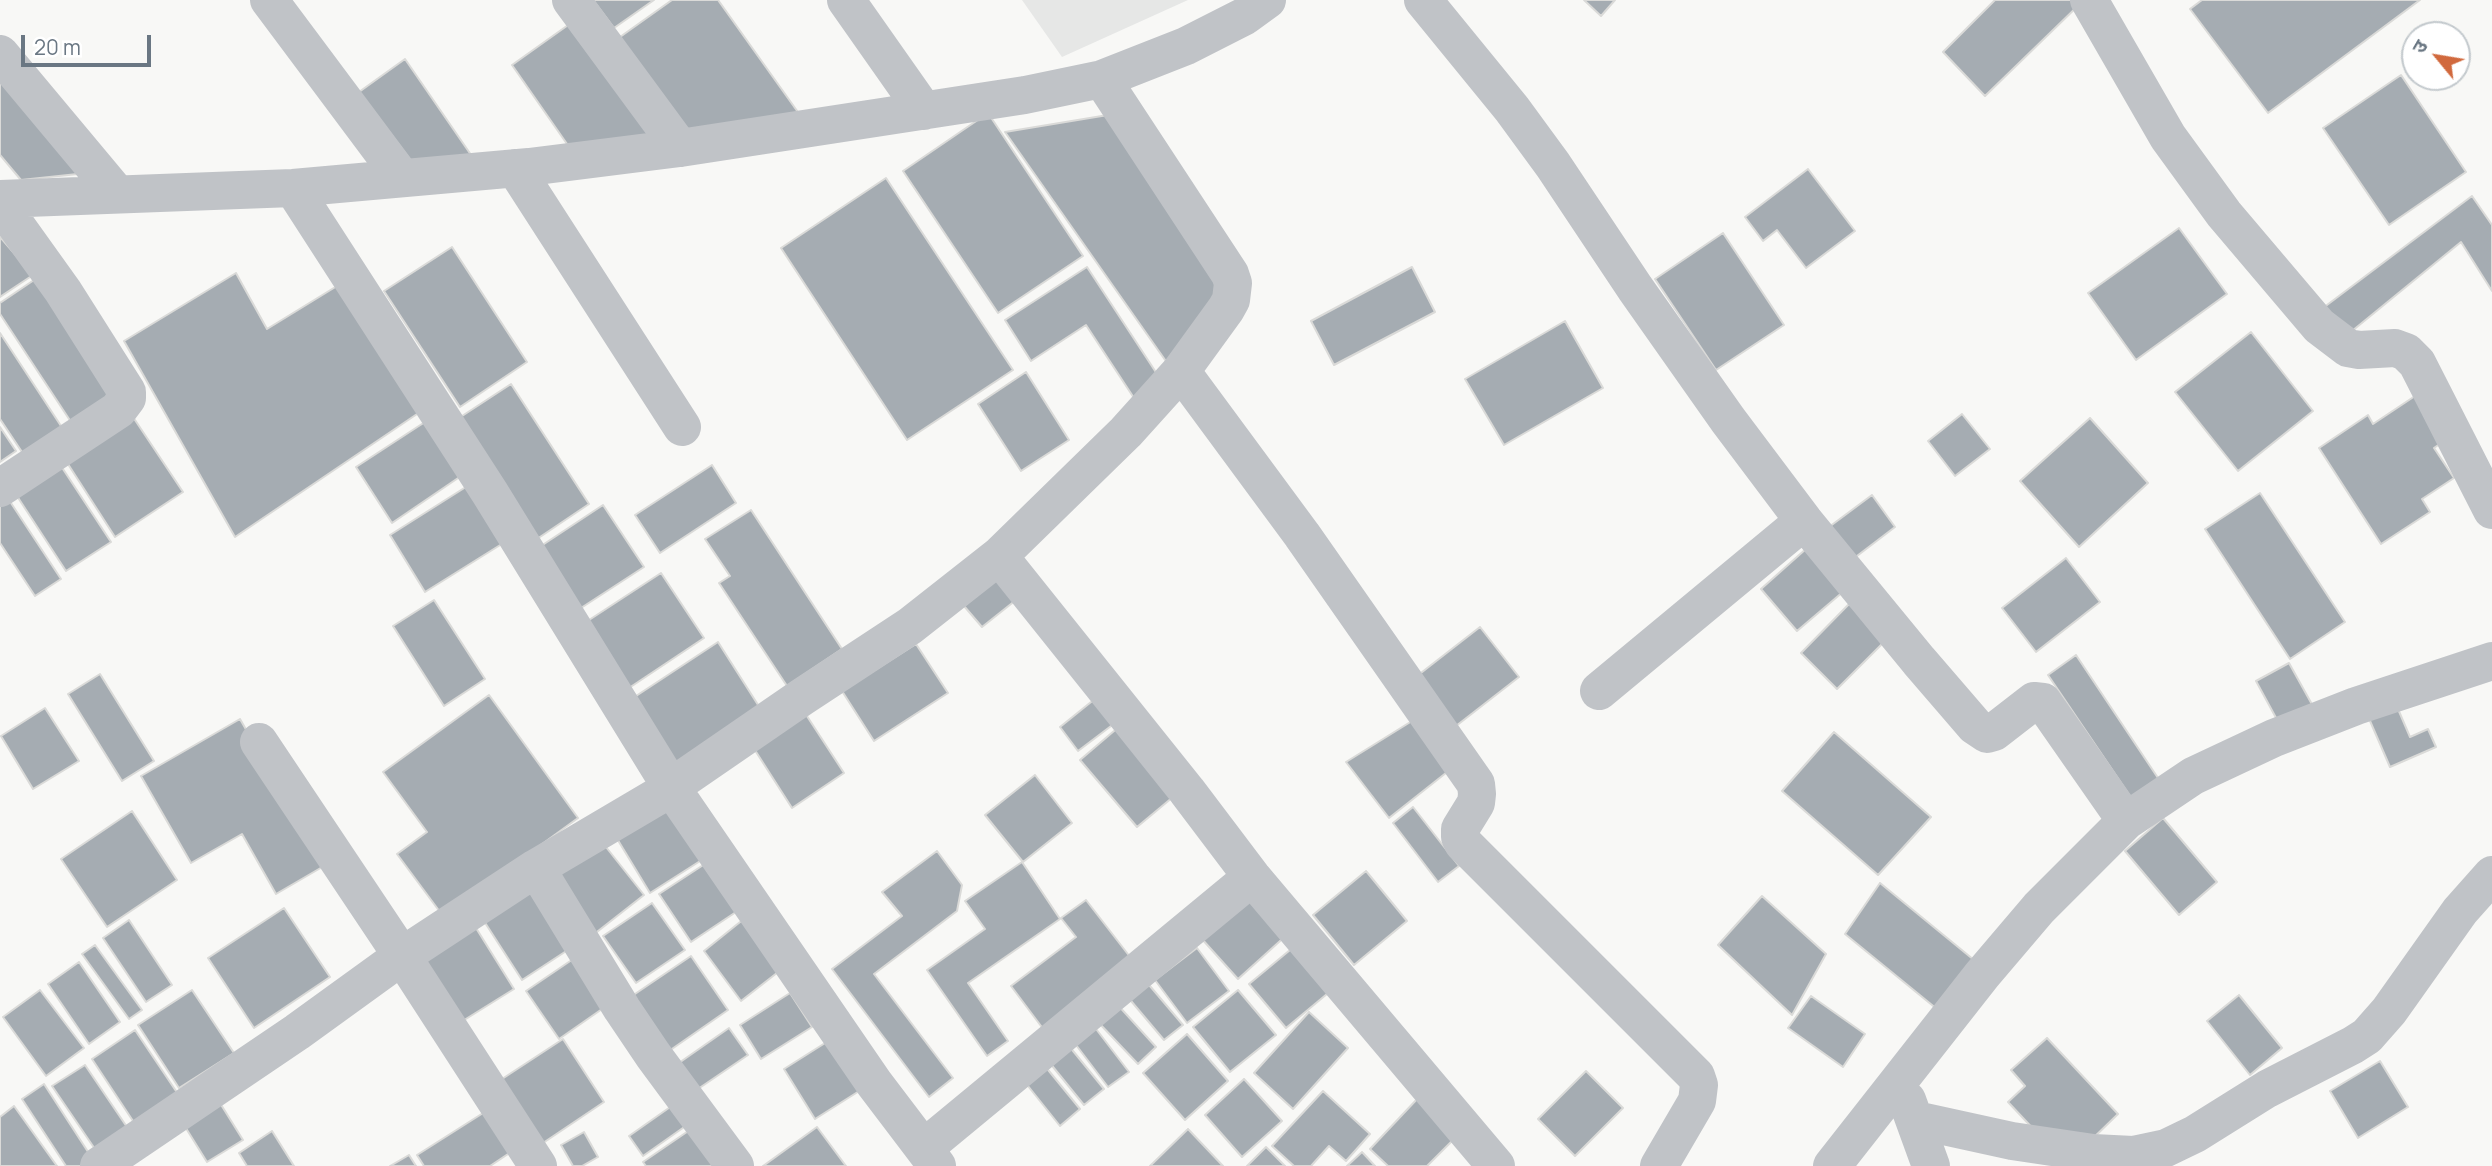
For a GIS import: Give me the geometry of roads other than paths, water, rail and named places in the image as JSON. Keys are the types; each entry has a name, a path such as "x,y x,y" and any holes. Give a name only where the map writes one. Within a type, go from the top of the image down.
{"street":[{"path":"269,0 402,178"},
{"path":"571,0 680,148"},
{"path":"846,0 923,111"},
{"path":"0,201 293,188 515,168 680,148 1025,95 1101,79 1186,46 1245,16 1267,0"},
{"path":"1423,0 1539,146 1681,354 1804,521 1975,726 1987,734 1994,732 2034,701 2043,702 2126,821"},
{"path":"2089,0 2168,137 2224,214 2319,326 2348,348 2395,348 2406,352 2417,363 2492,510"},
{"path":"0,54 117,194"},
{"path":"99,1166 297,1032 402,956 536,868 671,787 910,626 999,556 1117,442 1181,371 1226,309 1231,300 1233,283 1230,274 1101,79"},
{"path":"515,168 682,427"},
{"path":"293,188 490,493 671,787 874,1083 930,1157 1252,877"},
{"path":"0,201 63,291 127,392 127,398 118,410 0,488"},
{"path":"1181,371 1302,535 1476,785 1476,803 1460,829 1463,843 1696,1076 1699,1085 1697,1101 1659,1166"},
{"path":"1599,691 1804,521"},
{"path":"999,556 1187,791 1252,877 1496,1166"},
{"path":"1832,1166 1982,975 2031,918 2126,821 2193,776 2274,738 2356,706 2492,662"},
{"path":"259,742 538,1166"},
{"path":"536,868 638,1032 735,1166"},
{"path":"1916,1120 2012,1141 2093,1153 2133,1155 2166,1148 2195,1134 2267,1089 2354,1045 2367,1035 2389,1011 2460,911 2492,876"},
{"path":"1900,1082 1931,1166"}]}
